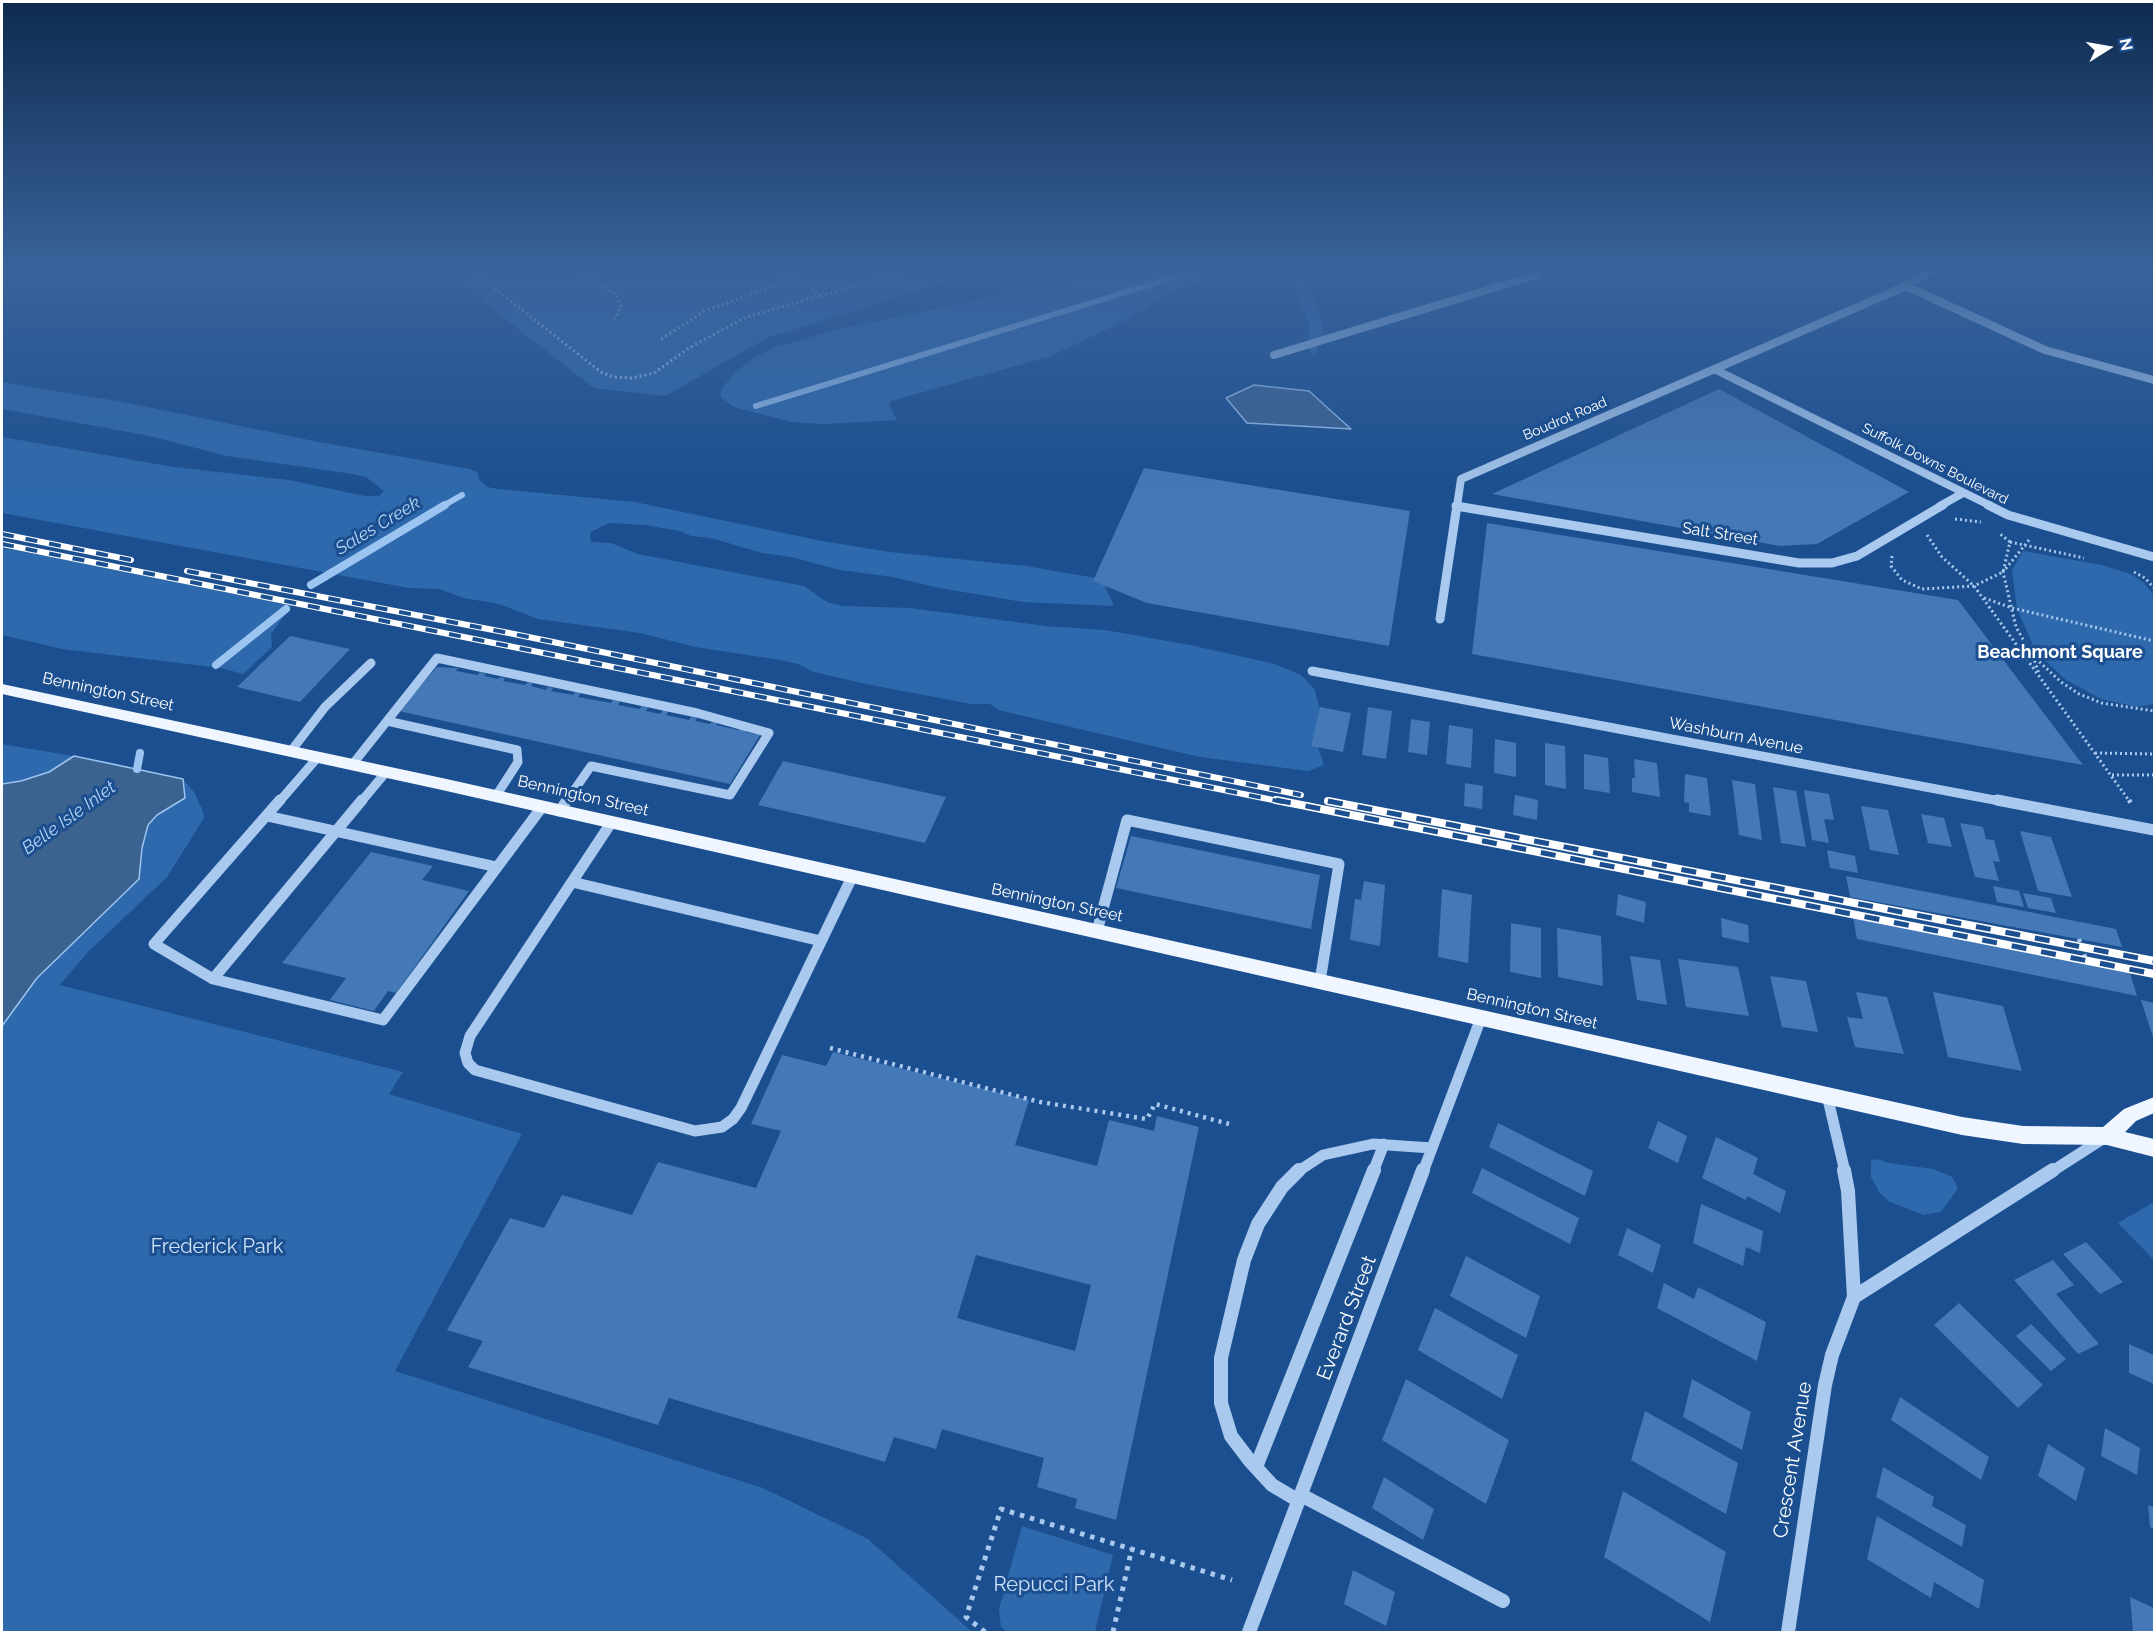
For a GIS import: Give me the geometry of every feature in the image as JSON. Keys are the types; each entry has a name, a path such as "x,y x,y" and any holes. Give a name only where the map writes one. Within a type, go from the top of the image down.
{"main road":[{"name":"Bennington Street","path":"2,689 496,796 1481,1018 2004,1133 2061,1138 2107,1136 2154,1148"},
{"path":"2107,1136 2130,1115 2154,1105"}],"street":[{"path":"1274,355 1303,346"},
{"name":"Boudrot Road","path":"1456,506 1461,479 1767,346"},
{"path":"2037,346 2154,380"},
{"name":"Suffolk Downs Boulevard","path":"1714,369 2008,515 2154,556"},
{"name":"Salt Street","path":"1456,506 1799,563 1832,563 1857,556 1963,493"},
{"path":"1440,619 1456,506"},
{"path":"352,765 437,658 697,713 769,733 730,795 591,766 560,811"},
{"path":"291,751 325,707 371,663"},
{"name":"Washburn Avenue","path":"1312,671 2154,830"},
{"path":"387,722 518,750 518,762 496,796"},
{"path":"318,757 154,944 213,979 383,1020 542,807"},
{"path":"213,979 386,772"},
{"path":"267,816 497,867"},
{"path":"1097,932 1127,820 1339,864 1320,981"},
{"path":"611,823 471,1036 465,1053 468,1063 481,1072 695,1131 716,1130 728,1124 738,1114 852,877"},
{"path":"572,882 821,941"},
{"name":"Everard Street","path":"1249,1632 1481,1018"},
{"name":"Crescent Avenue","path":"1788,1632 1825,1385 1832,1355 1854,1297 1848,1191 1839,1141 1827,1095"},
{"path":"1854,1297 2107,1136"},
{"path":"1432,1148 1384,1144 1347,1148 1323,1155 1301,1168 1282,1186 1258,1224 1244,1260 1221,1358 1221,1403 1231,1436 1272,1485 1503,1601"},
{"path":"1256,1467 1384,1144"}],"path":[{"path":"568,346 601,372 614,377 632,378 654,373 692,346"},
{"path":"1949,518 1988,523"},
{"path":"1995,529 2010,542 2086,558"},
{"path":"1925,531 1930,544 1974,586 2132,805"},
{"path":"2010,542 2003,572 2016,627 2032,655 2042,680"},
{"path":"1893,551 1891,566 1902,579 1922,589 1974,586 2003,572 2022,545"},
{"path":"2127,569 2145,578 2154,588"},
{"path":"1983,598 2012,608 2154,641"},
{"path":"2032,655 2061,682 2079,694 2102,703 2141,711 2154,711"},
{"path":"2095,753 2154,754"},
{"path":"2111,776 2154,775"},
{"path":"2079,939 2087,963"},
{"path":"830,1048 1040,1102 1147,1119 1155,1104 1229,1124"},
{"path":"985,1632 966,1617 1001,1509 1232,1580"},
{"path":"1113,1632 1132,1548"}],"green space":[{"path":"541,346 753,346 665,396 594,388"},
{"path":"777,346 1071,346 1051,356 891,401 889,405 897,420 824,424 791,422 734,407 721,397 721,390 736,371 758,355"},
{"path":"1309,346 1318,346 1314,357"},
{"path":"2,382 123,402 319,442 470,469 477,472 480,480 487,487 498,489 635,502 822,541 890,552 1026,566 1102,579 1114,606 1023,602 939,588 893,577 840,570 791,557 762,553 711,538 691,536 680,531 644,525 609,523 591,532 590,537 591,542 611,543 638,554 804,586 827,602 843,606 910,608 1046,626 1105,630 1190,645 1275,664 1301,675 1315,690 1321,715 1318,747 1324,765 1308,771 1200,757 998,710 990,704 971,704 866,684 814,672 798,664 780,660 695,647 640,633 538,619 499,604 464,598 439,589 409,588 2,513 2,437 174,467 289,480 365,496 379,496 384,491 366,477 353,474 227,456 150,436 2,409"},
{"path":"2,548 232,590 292,605 271,634 272,647 243,674 221,668 62,649 2,635"},
{"path":"2023,551 2102,565 2131,574 2144,583 2153,594 2154,704 2137,707 2101,699 2066,680 2036,652 2017,609 2012,570"},
{"name":"Frederick Park","path":"2,744 114,763 183,779 194,792 203,811 204,818 167,877 87,953 60,985 403,1072 389,1094 522,1134 395,1371 763,1488 868,1539 972,1632 2,1632"},
{"path":"1877,1159 1889,1163 1933,1169 1952,1177 1958,1188 1941,1212 1924,1215 1890,1202 1879,1192 1871,1177 1871,1161"},
{"path":"2154,1202 2154,1260 2118,1223"},
{"name":"Repucci Park","path":"1022,1526 1113,1555 1095,1632 1007,1632 1001,1627 999,1609"}],"water":[{"path":"1254,385 1309,391 1351,429 1247,423 1226,398"},
{"name":"Belle Isle Inlet","path":"74,756 183,779 185,798 157,815 148,825 142,848 139,879 37,978 2,1026 2,784 49,772"}],"building":[{"path":"1719,389 1909,492 1817,544 1780,546 1492,494"},
{"path":"1144,468 1410,511 1389,646 1147,603 1093,581"},
{"path":"1487,523 1958,600 2083,765 1472,654"},
{"path":"290,636 350,649 300,702 237,687"},
{"path":"437,667 458,668 456,671 477,675 480,672 486,674 484,676 505,678 503,681 525,685 528,682 533,683 531,686 546,690 548,687 553,688 551,691 573,695 575,692 581,693 578,697 611,703 613,700 620,701 618,705 639,709 642,706 648,707 646,711 660,714 663,710 669,711 666,715 689,720 691,717 697,718 695,721 717,723 716,725 738,730 740,727 748,728 746,732 760,735 730,784 399,711"},
{"path":"1320,707 1351,713 1343,752 1311,746"},
{"path":"1368,707 1392,711 1386,759 1362,755"},
{"path":"1411,719 1430,722 1427,755 1408,752"},
{"path":"1449,725 1473,729 1471,768 1446,764"},
{"path":"1495,739 1516,743 1516,777 1494,773"},
{"path":"1545,743 1565,746 1566,789 1545,785"},
{"path":"1584,754 1608,758 1610,793 1584,789"},
{"path":"1634,759 1657,763 1660,797 1632,792 1632,778 1635,778"},
{"path":"783,761 946,797 925,843 758,805"},
{"path":"1685,774 1707,778 1711,816 1689,812 1689,803 1684,802"},
{"path":"1732,780 1755,784 1762,840 1739,835"},
{"path":"1465,783 1483,786 1482,809 1464,806"},
{"path":"1773,787 1796,791 1806,847 1781,843"},
{"path":"1804,790 1829,794 1834,820 1824,819 1829,843 1812,840"},
{"path":"1515,795 1538,800 1537,820 1513,815"},
{"path":"1861,806 1888,810 1899,855 1870,850"},
{"path":"1921,814 1944,818 1952,847 1928,843"},
{"path":"1960,823 1983,827 1986,839 1994,840 2000,862 1993,861 1999,881 1975,877"},
{"path":"2020,831 2051,837 2072,897 2038,891"},
{"path":"1131,836 1320,875 1311,929 1116,888"},
{"path":"1827,850 1855,856 1858,873 1830,868"},
{"path":"371,852 433,866 422,880 469,891 396,993 388,991 374,1011 330,1000 346,978 282,963"},
{"path":"1846,876 2116,929 2122,947 1850,897"},
{"path":"1364,881 1385,885 1380,946 1350,940 1355,899 1361,900"},
{"path":"1993,886 2019,891 2024,907 1997,902"},
{"path":"1442,889 1472,895 1468,963 1438,957"},
{"path":"2023,893 2051,898 2056,913 2028,908"},
{"path":"1618,894 1646,902 1644,923 1616,915"},
{"path":"1853,917 2130,973 2137,996 1857,939"},
{"path":"1721,918 1748,925 1749,943 1722,937"},
{"path":"1511,923 1541,928 1541,978 1510,972"},
{"path":"1557,928 1601,936 1603,986 1558,977"},
{"path":"1630,956 1660,960 1667,1005 1637,1000"},
{"path":"1678,959 1738,967 1749,1016 1686,1007"},
{"path":"1770,976 1806,981 1818,1032 1782,1027"},
{"path":"1856,992 1887,997 1904,1054 1855,1047 1847,1017 1863,1019"},
{"path":"1933,992 2003,1006 2022,1071 1948,1057"},
{"path":"2141,1000 2154,1003 2154,1040"},
{"path":"833,1052 1029,1100 1015,1145 1097,1166 1109,1120 1154,1131 1157,1116 1199,1127 1116,1520 1075,1508 1077,1499 1037,1487 1044,1458 942,1429 936,1449 894,1437 885,1462 669,1398 658,1425 468,1367 483,1341 447,1330 510,1218 544,1228 562,1195 632,1215 658,1162 756,1188 781,1131 751,1124 782,1055 826,1066","holes":["976,1255 1091,1285 1075,1351 957,1318"]},
{"path":"1658,1121 1687,1136 1678,1163 1648,1148"},
{"path":"1498,1123 1593,1171 1585,1196 1489,1147"},
{"path":"1716,1137 1758,1158 1753,1174 1786,1191 1780,1213 1747,1196 1746,1200 1702,1178"},
{"path":"1482,1168 1579,1218 1570,1244 1472,1193"},
{"path":"1701,1204 1763,1231 1760,1253 1746,1247 1743,1266 1693,1243"},
{"path":"1627,1228 1661,1245 1653,1273 1618,1255"},
{"path":"2086,1242 2123,1282 2100,1294 2063,1254"},
{"path":"1466,1256 1540,1296 1526,1338 1450,1296"},
{"path":"2053,1260 2074,1285 2056,1294 2099,1344 2078,1354 2014,1280"},
{"path":"1664,1283 1694,1299 1698,1287 1766,1322 1757,1361 1657,1308"},
{"path":"1959,1303 2043,1385 2018,1408 1934,1325"},
{"path":"1435,1308 1518,1355 1502,1399 1418,1350"},
{"path":"2031,1324 2066,1359 2051,1371 2016,1336"},
{"path":"2129,1344 2154,1355 2154,1384 2129,1373"},
{"path":"1406,1379 1509,1440 1486,1504 1382,1440"},
{"path":"1692,1379 1751,1412 1742,1450 1683,1417"},
{"path":"1900,1397 1989,1457 1981,1480 1891,1420"},
{"path":"1645,1411 1738,1463 1726,1514 1631,1460"},
{"path":"2105,1428 2140,1448 2137,1475 2101,1456"},
{"path":"2048,1444 2085,1468 2076,1501 2038,1476"},
{"path":"1883,1467 1934,1497 1932,1506 1966,1525 1962,1547 1876,1497"},
{"path":"1384,1477 1434,1509 1423,1540 1372,1508"},
{"path":"1623,1491 1726,1552 1710,1622 1604,1557"},
{"path":"2148,1505 2154,1507 2154,1529 2150,1527"},
{"path":"1877,1516 1984,1580 1979,1609 1934,1582 1931,1598 1867,1559"},
{"path":"1353,1570 1395,1592 1386,1626 1344,1604"},
{"path":"2130,1597 2154,1608 2154,1632 2133,1632"}],"waterway":[{"name":"Sales Creek","path":"756,406 950,346"},
{"name":"Sales Creek","path":"443,506 462,495"},
{"name":"Sales Creek","path":"311,585 445,505"},
{"name":"Sales Creek","path":"216,665 286,609"},
{"name":"Sales Creek","path":"137,769 140,753"}],"railway":[{"path":"2,534 131,560"},
{"path":"2,544 1283,802"},
{"path":"187,571 509,633 1301,795"},
{"path":"1276,800 2154,974"},
{"path":"1333,802 1328,801 2154,961"}],"district":[{"name":"Beachmont Square","path":"2060,653"}]}
